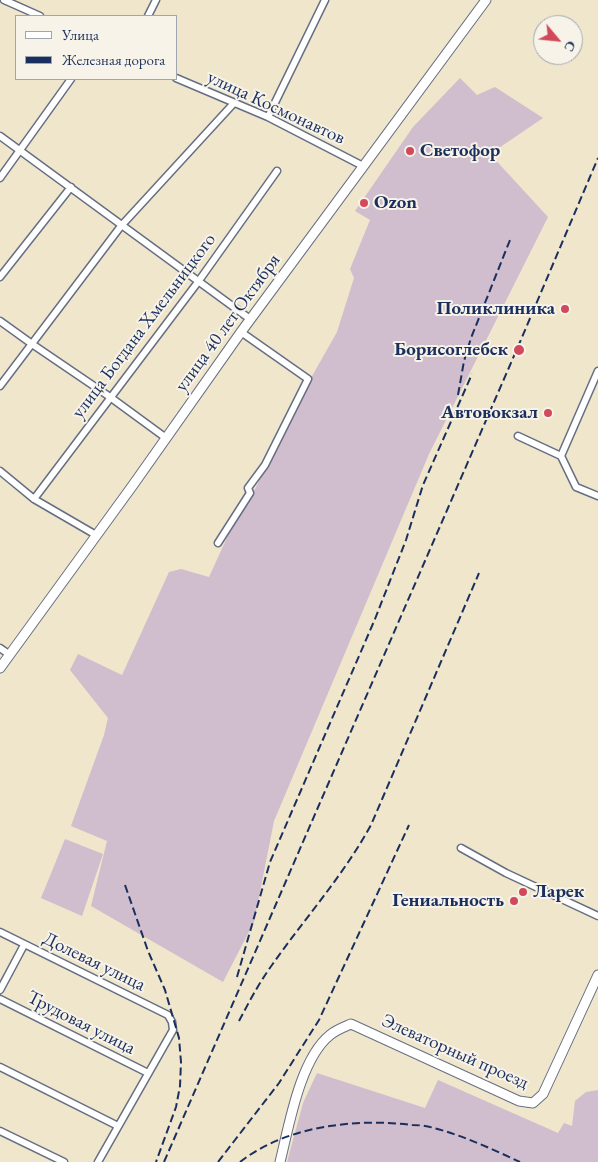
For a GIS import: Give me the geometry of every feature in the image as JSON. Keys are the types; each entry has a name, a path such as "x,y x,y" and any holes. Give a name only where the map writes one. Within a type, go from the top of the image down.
{"street":[{"path":"4,0 38,15"},
{"path":"148,15 156,0"},
{"path":"268,117 325,0"},
{"name":"улица 40 лет Октября","path":"0,668 250,319 486,0"},
{"name":"улица Космонавтов","path":"178,79 268,117 363,166"},
{"path":"0,178 70,80"},
{"path":"0,386 121,226 234,103"},
{"path":"0,136 250,319"},
{"name":"улица Богдана Хмельницкого","path":"34,499 198,282 277,171"},
{"path":"0,277 70,186"},
{"path":"0,320 166,438"},
{"path":"218,543 250,494 248,488 265,465 308,379 241,332"},
{"path":"561,456 598,371"},
{"path":"518,436 561,456 576,487 598,496"},
{"path":"0,471 34,499 96,535"},
{"path":"0,648 10,655"},
{"path":"461,848 506,873 598,916"},
{"name":"Долевая улица","path":"0,932 168,1015 172,1022 173,1030 148,1073"},
{"path":"0,990 24,944"},
{"name":"Элеваторный проезд","path":"280,1162 296,1093 314,1054 330,1035 351,1024 519,1100 532,1103 544,1094 598,975"},
{"name":"Трудовая улица","path":"0,999 148,1073"},
{"path":"0,1067 118,1126"},
{"path":"98,1162 148,1073"},
{"path":"0,1131 64,1162"}],"shaded area":[{"path":"460,78 477,95 495,87 543,118 490,154 548,217 429,454 274,821 254,922 223,982 91,906 107,841 71,826 104,735 108,718 70,670 78,654 122,675 169,572 181,569 209,577 230,531 255,489 311,378 337,332 354,278 350,269 370,220 355,211 413,127"},
{"path":"65,839 103,854 82,916 41,898"},
{"path":"317,1073 425,1108 438,1080 558,1133 564,1123 572,1126 575,1101 586,1092 598,1090 598,1162 287,1162 303,1103"}],"railway":[{"path":"164,1162 598,158"},
{"path":"458,395 464,361 471,338 510,240"},
{"path":"237,977 270,862 375,619 406,540 423,485 472,374"},
{"path":"239,1021 267,972 336,879 371,825 479,573"},
{"path":"218,1162 279,1083 319,1020 409,825"},
{"path":"125,885 148,951 165,990 179,1038 180,1086 176,1107 156,1162"},
{"path":"240,1162 278,1140 300,1133 322,1127 368,1123 431,1127 467,1139 520,1162"}],"place":[{"name":"Светофор","path":"410,151"},
{"name":"Ozon","path":"364,203"},
{"name":"Поликлиника","path":"565,309"},
{"name":"Борисоглебск","path":"519,350"},
{"name":"Автовокзал","path":"548,413"},
{"name":"Ларек","path":"523,892"},
{"name":"Гениальность","path":"514,901"}]}
